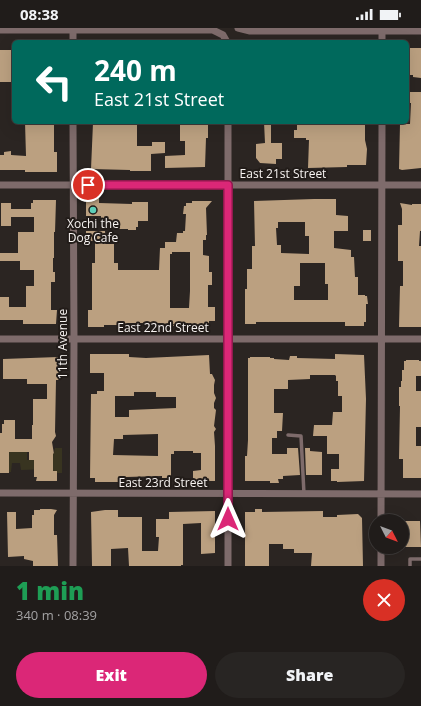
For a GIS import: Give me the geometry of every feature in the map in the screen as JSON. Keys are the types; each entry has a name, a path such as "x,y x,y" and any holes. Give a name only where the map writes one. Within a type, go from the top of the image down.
{"street":[{"path":"238,28 250,30 382,29 421,31"},
{"path":"73,29 73,40"},
{"path":"382,29 382,40"},
{"path":"0,30 214,30 225,39"},
{"name":"11th Avenue","path":"73,124 73,566"},
{"path":"228,124 228,566"},
{"path":"381,514 382,124"},
{"name":"East 21st Street","path":"0,185 421,185"},
{"name":"East 22nd Street","path":"0,339 421,339"},
{"name":"East 23rd Street","path":"0,493 421,494"},
{"path":"381,554 381,566"}],"lane":[{"path":"288,435 301,436 304,494"},
{"path":"410,566 410,559 421,559"}],"shaded area":[{"path":"55,448 62,448 62,473 57,473 57,471 50,469 21,470 20,463 12,463 11,472 9,472 9,452 27,452 27,460 40,460 54,453"}],"building":[{"path":"409,48 421,48 421,78 413,77 413,75 409,75"},
{"path":"0,50 12,50 12,82 0,82"},
{"path":"409,92 421,92 421,168 402,170 399,169 400,124 410,124 411,103 409,103"},
{"path":"25,124 54,124 54,152 57,152 57,172 0,170 0,155 4,155 4,152 11,151 11,155 26,156"},
{"path":"93,124 137,124 137,146 152,146 152,142 165,142 165,153 151,154 151,171 91,169"},
{"path":"180,124 208,124 205,167 165,168 165,156 185,155 185,141 180,141"},
{"path":"264,124 271,124 271,143 282,143 282,159 276,159 276,164 260,163 256,158 256,144 265,143"},
{"path":"297,124 365,124 365,140 367,149 366,165 308,168 309,140 306,140 306,138 294,138 294,130 297,130"},
{"path":"86,198 99,198 99,203 132,204 132,202 148,202 148,221 138,221 138,227 136,227 136,230 101,229 101,216 86,216"},
{"path":"336,199 336,215 348,216 348,231 334,231 334,248 351,250 351,257 354,257 355,277 358,277 358,295 367,296 368,304 366,304 366,322 364,322 364,326 345,326 345,322 256,322 256,324 245,324 245,289 247,289 247,269 252,269 252,246 255,246 254,201","holes":["278,222 305,222 305,236 309,236 309,254 281,253 281,245 277,245 276,228 278,228","300,263 325,263 325,284 328,284 328,300 294,300 294,286 300,286"]},
{"path":"33,200 56,200 53,258 55,282 51,282 51,310 57,310 56,324 23,324 23,320 0,320 0,297 9,297 9,307 26,307 26,286 34,286 34,270 20,270 20,261 0,261 0,253 18,253 18,232 34,232 34,217 11,217 11,226 1,226 1,203 11,203 11,209 31,209 31,203 33,203"},
{"path":"192,201 212,201 206,208 207,235 206,240 203,240 203,255 209,256 209,272 212,272 212,285 208,285 208,307 215,307 215,321 209,321 209,327 173,326 174,324 155,323 128,323 128,325 88,327 88,310 92,310 92,263 95,263 95,241 86,241 86,231 105,231 106,244 114,244 114,263 118,263 118,270 159,270 160,248 165,248 165,242 176,242 177,233 183,233 183,231 185,231 186,214 183,214 184,206 186,206 186,203 192,203","holes":["172,252 190,252 189,308 170,308 170,254 172,254"]},
{"path":"400,203 412,205 421,204 421,231 419,246 421,246 421,327 399,327 400,286 403,286 403,261 398,261 398,225 402,225 402,209"},
{"path":"363,230 371,230 371,241 363,241"},
{"path":"90,354 129,354 129,357 146,358 209,355 210,374 212,374 215,380 214,393 216,398 214,403 214,408 216,410 214,426 216,429 214,432 215,481 193,481 193,471 201,470 201,453 193,453 193,451 174,451 174,454 171,454 171,478 162,478 162,476 126,477 126,479 120,479 120,482 95,482 95,478 90,478 91,394 97,394 97,391 104,391 104,373 90,373","holes":["134,392 156,392 156,397 176,397 176,408 129,410 129,417 115,417 115,396 134,396","158,434 158,456 113,455 114,439 123,439 123,435"]},
{"path":"335,354 364,355 366,399 364,481 331,481 331,469 339,469 339,454 327,454 327,436 313,436 314,425 332,425 333,412 342,412 342,396 338,396 338,381 336,381 335,375 310,375 310,379 288,380 288,389 274,389 274,413 283,413 282,431 277,431 277,438 272,438 272,454 287,454 287,448 298,448 300,475 283,476 283,479 278,479 279,483 270,483 270,481 245,481 245,456 247,456 248,440 248,358 270,357 274,359 289,360 290,356 297,356 297,358 335,359"},
{"path":"58,357 58,359 60,358 60,380 56,380 56,436 52,442 54,454 53,453 53,471 57,471 57,481 36,481 37,477 34,477 34,460 29,460 29,452 9,452 9,473 0,473 0,433 2,433 2,424 4,424 4,420 15,420 15,439 32,439 33,399 47,399 47,384 27,384 27,379 3,379 3,359"},
{"path":"404,361 421,361 421,376 416,376 416,391 421,391 421,427 416,427 416,446 421,446 421,478 403,478 403,459 399,459 399,387 401,387 402,370 404,370"},
{"path":"305,448 310,448 310,451 322,452 322,475 306,475"},
{"path":"255,509 262,509 262,512 323,511 323,517 358,514 362,518 363,566 311,566 312,553 294,553 294,549 283,549 283,544 269,544 269,566 245,566 245,512 255,512"},
{"path":"34,510 57,510 54,515 54,535 57,535 58,566 33,566 33,561 24,559 24,556 8,557 7,512 16,512 16,529 32,528 32,515 34,515"},
{"path":"118,510 118,517 142,517 142,551 158,551 159,537 156,537 156,519 169,519 169,512 215,511 215,553 201,554 201,523 183,524 183,565 181,566 129,566 128,548 111,549 111,566 92,566 91,512"},
{"path":"409,521 420,521 421,547 409,547"}],"place":[{"name":"Xochi the Dog Cafe","path":"93,210"}],"route":[{"path":"88,185 228,185 228,519"}]}
